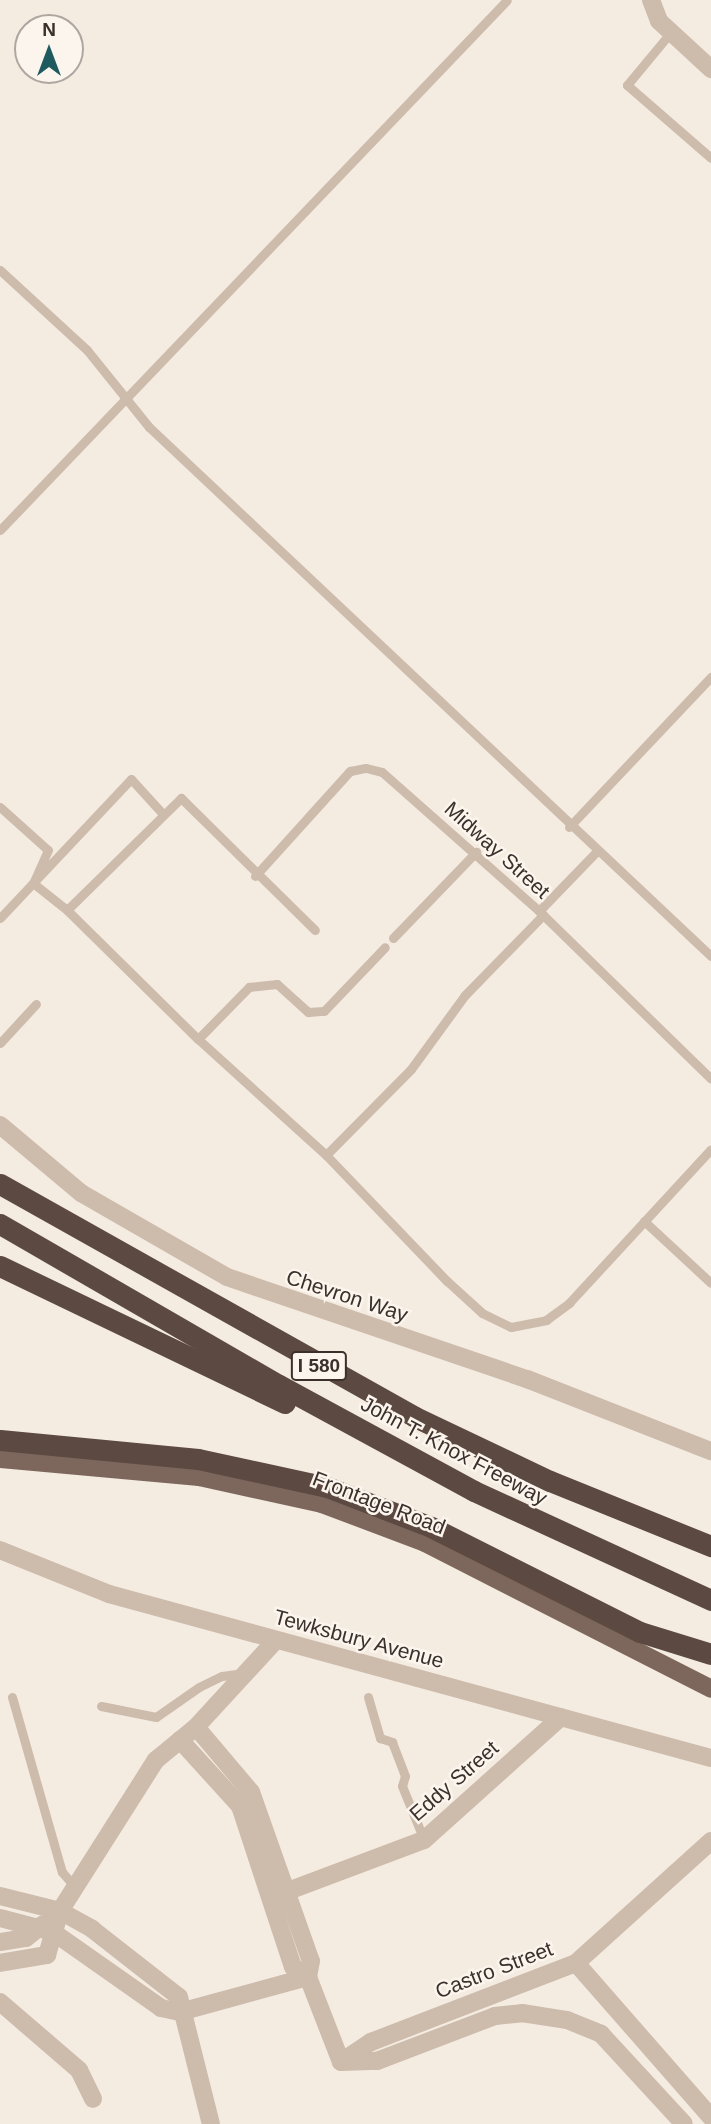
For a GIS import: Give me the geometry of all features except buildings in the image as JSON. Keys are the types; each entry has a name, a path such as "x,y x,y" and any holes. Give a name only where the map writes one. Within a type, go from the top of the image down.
{"highway":[{"name":"John T. Knox Freeway","path":"0,1184 383,1401 516,1466 711,1546"},
{"name":"John T. Knox Freeway","path":"0,1224 279,1385 474,1491 704,1597"},
{"path":"0,1266 474,1491"},
{"path":"0,1440 198,1458 327,1487 431,1527 640,1632 711,1654"},
{"path":"651,1523 711,1537"}],"main road":[{"name":"Frontage Road","path":"0,1459 199,1477 340,1510 441,1551 711,1689"}],"street":[{"path":"651,0 659,21 711,69"},
{"name":"Chevron Way","path":"0,1125 81,1193 226,1277 538,1383 711,1451"},
{"name":"Tewksbury Avenue","path":"0,1550 58,1577 276,1640 711,1758"},
{"path":"0,1963 47,1955 68,1901 156,1760 196,1727 250,1672 276,1640"},
{"name":"Eddy Street","path":"288,1891 424,1840 561,1717"},
{"path":"196,1727 251,1792 311,1961 307,1978"},
{"path":"180,1741 240,1806 293,1968 307,1978 341,2062 377,2061 495,2016 522,2013 567,2020 601,2034 684,2124"},
{"name":"Castro Street","path":"341,2062 371,2042 576,1963 711,1841"},
{"path":"0,1896 68,1901 92,1928 179,1997 180,2012 211,2124"},
{"path":"0,1942 26,1938 68,1901"},
{"path":"0,1918 56,1934 161,2008 180,2012 307,1978"},
{"path":"576,1963 711,2116"},
{"path":"0,2001 79,2070 93,2099"}],"lane":[{"path":"0,530 507,0"},
{"path":"671,32 627,85 711,158"},
{"path":"0,270 87,350 149,427 361,623 569,827 710,953"},
{"path":"569,827 711,677"},
{"name":"Midway Street","path":"255,876 350,771 366,768 382,772 476,852 711,1079"},
{"path":"0,918 131,779 163,814"},
{"path":"67,910 181,798 255,876 314,930"},
{"path":"0,807 48,850 33,883"},
{"path":"393,938 476,852"},
{"path":"326,1155 411,1069 465,995 596,852"},
{"path":"33,883 67,910 198,1039 326,1155 447,1281 482,1313 511,1327 546,1320 569,1303 711,1149"},
{"path":"198,1039 248,987 277,984 308,1012 324,1011 385,947"},
{"path":"0,1043 36,1004"},
{"path":"644,1221 711,1283"},
{"path":"101,1706 156,1717 222,1676 250,1672"},
{"path":"12,1698 68,1901"},
{"path":"368,1698 380,1738 392,1742 405,1776 402,1786 424,1840"}]}
